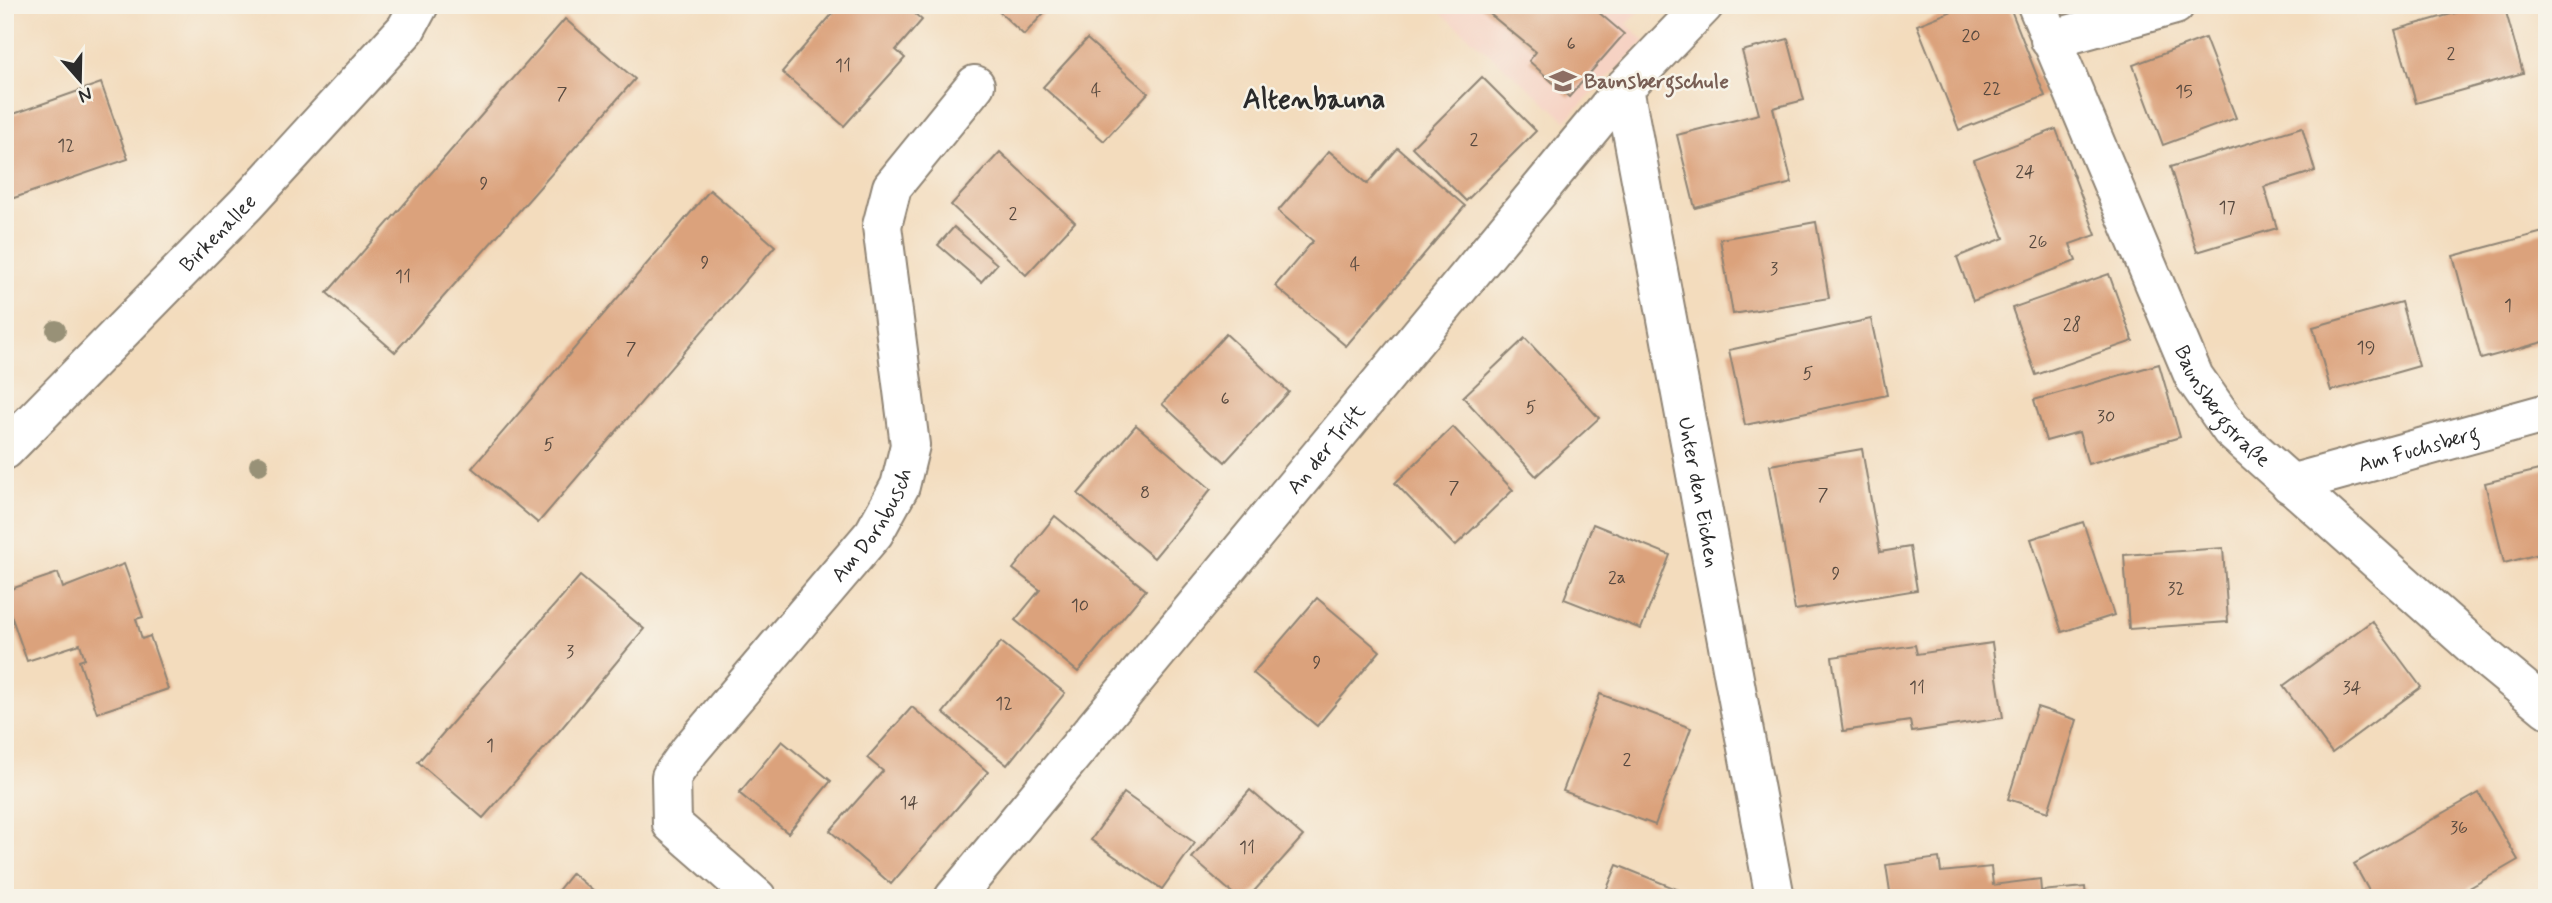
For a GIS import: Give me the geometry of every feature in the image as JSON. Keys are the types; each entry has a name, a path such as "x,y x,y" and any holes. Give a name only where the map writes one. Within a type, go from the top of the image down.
{"street":[{"name":"Birkenallee","path":"5,450 246,204 406,29 419,5"},
{"name":"An der Trift","path":"954,898 1623,88 1703,5"},
{"path":"2044,22 2175,5"},
{"name":"Baunsbergstraße","path":"2044,22 2194,377 2231,430 2490,661 2547,708"},
{"name":"Am Dornbusch","path":"757,898 672,824 671,777 690,750 874,533 900,486 909,444 882,226 892,187 975,85"},
{"name":"Unter den Eichen","path":"1623,88 1775,898"},
{"name":"Am Fuchsberg","path":"2290,484 2547,413"}],"shaded area":[{"name":"Baunsbergschule","path":"1432,5 1645,5 1627,24 1645,41 1566,120"}],"building":[{"path":"840,5 905,5 922,20 896,50 905,58 844,126 782,72"},
{"path":"992,5 1051,5 1024,35"},
{"path":"1479,5 1590,5 1624,34 1569,97 1529,61 1536,52"},
{"path":"1967,5 2009,5 2045,96 1959,130 1917,25"},
{"path":"2483,5 2504,5 2523,73 2416,103 2395,30"},
{"path":"565,19 635,79 395,352 327,293"},
{"path":"2205,38 2236,118 2163,145 2133,65"},
{"path":"1087,39 1148,93 1104,141 1043,87"},
{"path":"1788,39 1804,100 1773,108 1792,183 1695,208 1677,135 1759,114 1742,51"},
{"path":"1482,77 1536,131 1466,201 1412,147"},
{"path":"101,83 128,159 5,201 5,117"},
{"path":"2302,127 2315,171 2264,187 2277,228 2197,252 2170,167"},
{"path":"2056,129 2096,235 2070,244 2076,261 1973,301 1957,257 2004,238 1974,160"},
{"path":"1398,148 1465,206 1346,346 1275,286 1313,241 1278,211 1329,151 1367,184"},
{"path":"1000,152 1075,222 1026,275 951,205"},
{"path":"710,190 775,246 538,523 472,468"},
{"path":"1816,222 1829,298 1733,314 1720,239"},
{"path":"954,227 997,264 981,282 938,245"},
{"path":"2547,231 2547,341 2481,359 2453,256"},
{"path":"2109,274 2133,341 2036,375 2012,308"},
{"path":"2401,302 2419,366 2331,391 2313,327"},
{"path":"1871,319 1887,395 1745,425 1729,350"},
{"path":"1226,334 1289,392 1225,462 1162,404"},
{"path":"1525,338 1599,418 1536,476 1463,397"},
{"path":"2159,364 2180,437 2088,464 2079,432 2046,441 2034,400"},
{"path":"1136,425 1211,489 1154,558 1078,494"},
{"path":"1453,427 1513,490 1455,546 1395,483"},
{"path":"1862,449 1880,552 1910,547 1917,590 1795,610 1770,465"},
{"path":"2547,468 2547,552 2504,563 2485,483"},
{"path":"1055,516 1146,590 1078,672 1015,620 1040,590 1013,569"},
{"path":"2083,522 2114,615 2062,632 2031,539"},
{"path":"1593,524 1670,555 1641,629 1564,599"},
{"path":"2223,548 2228,622 2129,629 2124,555"},
{"path":"124,564 143,617 136,619 142,639 150,636 168,689 97,713 79,661 85,659 80,644 27,661 5,591 58,573 63,588"},
{"path":"580,576 644,629 483,818 418,762"},
{"path":"1317,598 1380,651 1317,726 1253,673"},
{"path":"2372,621 2421,687 2332,753 2283,686"},
{"path":"1001,642 1065,693 1007,765 943,713"},
{"path":"1992,643 2003,718 1912,732 1910,721 1843,731 1832,657 1915,645 1917,654"},
{"path":"1600,694 1691,728 1655,825 1563,791"},
{"path":"912,707 988,772 891,884 830,831 883,771 867,758"},
{"path":"2037,707 2077,720 2048,812 2008,799"},
{"path":"782,741 831,781 788,833 739,793"},
{"path":"1250,790 1303,836 1248,898 1238,898 1192,858"},
{"path":"1124,793 1195,843 1162,889 1091,840"},
{"path":"2479,793 2518,860 2452,898 2373,898 2354,864"},
{"path":"1939,858 1941,872 1991,867 1993,885 2040,879 2041,891 2085,887 2086,898 1891,898 1886,865"},
{"path":"1617,865 1684,892 1682,898 1603,898"},
{"path":"572,873 601,898 552,898"}],"place":[{"name":"Baunsbergschule","path":"1563,81"}],"district":[{"name":"Altenbauna","path":"1314,98"}]}
